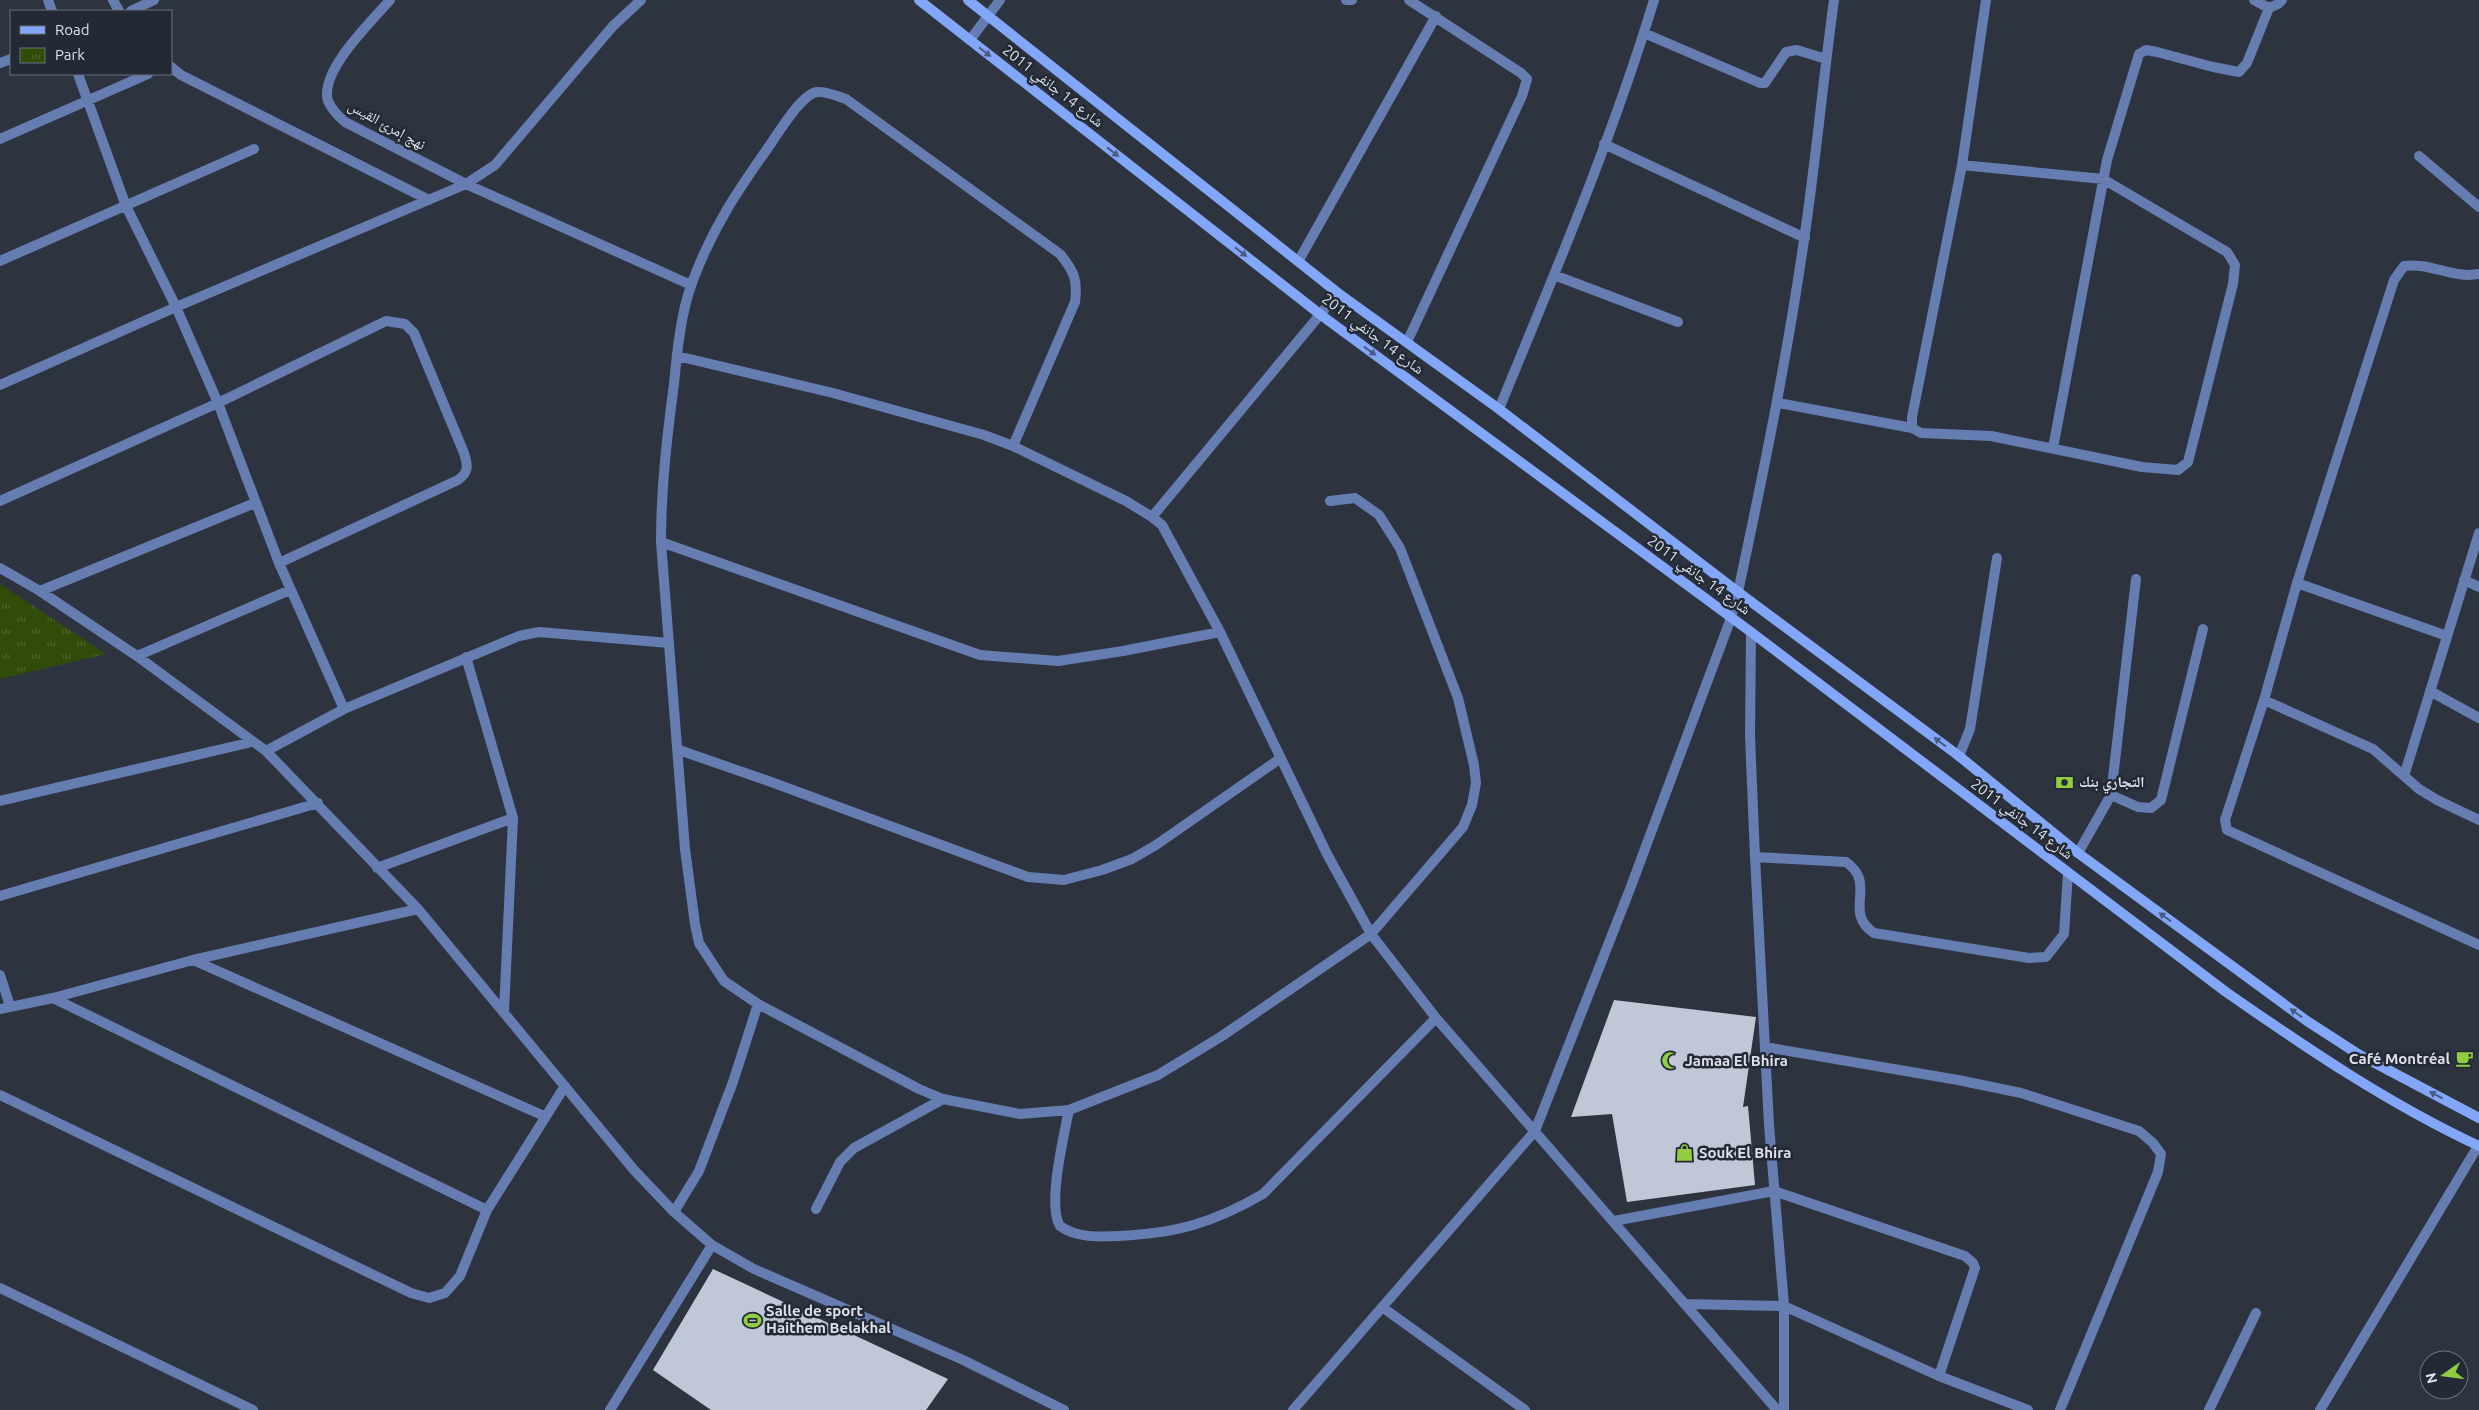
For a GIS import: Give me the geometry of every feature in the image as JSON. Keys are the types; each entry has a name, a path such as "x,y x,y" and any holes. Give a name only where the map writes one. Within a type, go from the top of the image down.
{"main road":[{"name":"شارع 14 جانفي 2011","path":"919,0 1321,315 1751,632 2226,992 2301,1044 2397,1105 2478,1146"},
{"name":"شارع 14 جانفي 2011","path":"968,0 1299,260 1338,293 1499,409 1738,592 1959,756 2078,853 2307,1021 2358,1054 2479,1118"}],"street":[{"path":"133,10 154,0"},
{"name":"نهج إمرئ القيس","path":"390,0 339,59 327,88 328,100 333,110 345,122 466,184 691,285"},
{"path":"0,385 466,184 495,165 613,26 641,0"},
{"path":"970,40 1000,0"},
{"path":"1346,0 1352,0"},
{"path":"1407,342 1522,96 1526,79 1436,16 1409,0"},
{"path":"1499,409 1554,275 1604,144 1644,34 1654,0"},
{"path":"1293,1410 1536,1131 1630,889 1731,618 1738,592 1778,404 1805,238 1834,0"},
{"path":"1912,428 1912,417 1962,165 1986,0"},
{"path":"2254,0 2269,8"},
{"path":"2053,448 2103,179 2139,54 2146,50 2239,72 2247,63 2269,8 2282,0"},
{"path":"1299,260 1436,16"},
{"path":"1644,34 1760,83 1765,83 1770,79 1786,52 1797,50 1826,59"},
{"path":"172,68 188,78 429,200"},
{"path":"78,75 126,206 176,308 218,403 290,590 344,709"},
{"path":"0,139 146,75"},
{"path":"1013,446 1075,302 1077,285 1070,266 1060,254 846,99 830,93 815,92 803,101 789,117 726,208 691,285 677,356 665,446 661,503 661,542 679,750 685,849 694,924 699,943 724,981 758,1004 846,1053 919,1090 943,1099 1020,1114 1068,1110 1158,1075 1222,1036 1371,934 1463,827 1472,805 1476,783 1474,765 1458,698 1400,548 1380,515 1355,498 1330,501"},
{"path":"1604,144 1805,238"},
{"path":"0,261 254,149"},
{"path":"2419,156 2479,207"},
{"path":"1778,404 1912,428 1921,433 1991,436 2142,467 2178,470 2183,468 2188,462 2233,284 2235,265 2227,252 2103,179 1962,165"},
{"path":"2479,274 2453,274 2418,264 2404,266 2394,280 2297,583 2264,700 2230,799 2225,820 2227,830 2479,945"},
{"path":"1554,275 1678,322"},
{"path":"1152,517 1338,293"},
{"path":"0,501 218,403 386,321 398,322 410,327 464,453 468,465 466,474 458,480 279,563"},
{"path":"677,356 834,393 1013,446 1126,500 1152,517 1166,532 1220,632 1327,854 1371,934 1436,1018 1536,1131 1776,1410"},
{"path":"40,591 255,503"},
{"path":"2404,776 2479,533"},
{"path":"661,542 980,655 1058,661 1123,651 1220,632"},
{"path":"1959,756 1970,728 1997,558"},
{"path":"0,568 40,591 137,656 266,751 418,909 634,1170 674,1212 712,1245 754,1269 961,1359 1064,1410"},
{"path":"2078,853 2111,795 2136,579"},
{"path":"2464,580 2479,587"},
{"path":"2297,583 2447,636"},
{"path":"137,656 290,590"},
{"path":"2111,795 2138,807 2151,808 2161,800 2203,629"},
{"path":"266,751 344,709 519,636 539,632 669,643"},
{"path":"1751,632 1750,736 1755,857 1774,1191 1784,1306 1784,1410"},
{"path":"466,657 513,818 504,1012"},
{"path":"2430,691 2479,718"},
{"path":"2264,700 2373,750 2437,800 2479,820"},
{"path":"0,801 252,742"},
{"path":"679,750 1028,877 1064,880 1102,870 1132,859 1156,845 1281,758"},
{"path":"0,896 318,803"},
{"path":"377,868 513,818"},
{"path":"1755,857 1846,862 1856,868 1860,878 1860,917 1863,926 1874,933 2029,958 2046,957 2064,934 2068,873"},
{"path":"0,975 5,1008 53,998 193,960 418,909"},
{"path":"193,960 544,1116"},
{"path":"53,998 487,1210"},
{"path":"674,1212 699,1171 733,1082 758,1004"},
{"path":"1068,1110 1056,1182 1055,1214 1060,1226 1070,1231 1093,1237 1159,1234 1180,1230 1235,1210 1263,1194 1436,1018"},
{"path":"1765,1047 1948,1078 2021,1093 2139,1131 2153,1143 2161,1154 2158,1172 2060,1410"},
{"path":"0,1095 410,1293 429,1298 445,1292 460,1276 487,1210 544,1116 565,1086"},
{"path":"816,1209 840,1162 854,1148 943,1099"},
{"path":"2320,1410 2478,1146"},
{"path":"1614,1221 1774,1191 1965,1256 1973,1262 1974,1268 1938,1376"},
{"path":"610,1410 712,1245"},
{"path":"0,1288 253,1410"},
{"path":"1685,1304 1784,1306 1938,1376 2028,1410"},
{"path":"1382,1308 1525,1410"},
{"path":"2210,1410 2256,1313"}],"green space":[{"path":"0,584 106,654 0,679"}],"building":[{"path":"1614,1000 1756,1017 1743,1107 1748,1106 1755,1185 1627,1202 1612,1114 1571,1117"},
{"name":"Salle de sport Haithem Belakhal","path":"713,1269 948,1379 926,1410 711,1410 653,1370"}],"place":[{"name":"التجاري بنك","path":"2065,782"},
{"name":"Café Montréal","path":"2464,1059"},
{"name":"Jamaa El Bhira","path":"1671,1061"},
{"name":"Souk El Bhira","path":"1685,1153"},
{"name":"Salle de sport Haithem Belakhal","path":"752,1320"}]}
